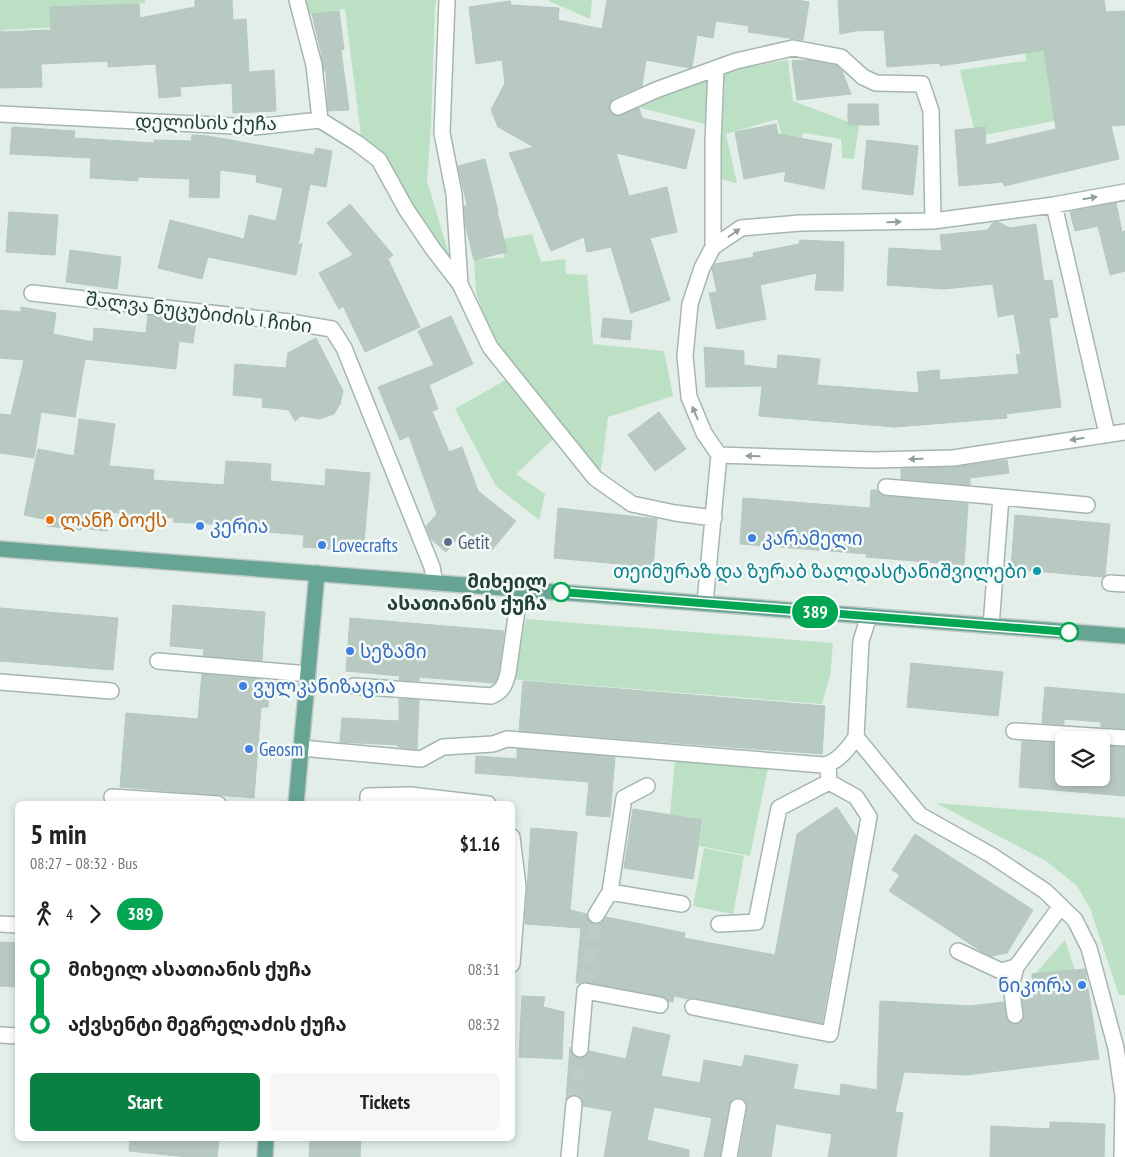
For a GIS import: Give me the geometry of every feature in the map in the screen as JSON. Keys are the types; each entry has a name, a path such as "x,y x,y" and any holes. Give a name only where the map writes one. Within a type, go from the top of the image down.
{"main road":[{"path":"0,549 1125,636"},
{"path":"296,801 317,573"},
{"path":"265,1157 266,1141"}],"street":[{"path":"297,0 314,65 320,120 357,143 379,160 406,209 460,284 490,347 595,478 632,504 675,513 714,518"},
{"path":"447,0 442,133 454,194 460,284"},
{"path":"618,107 736,61 793,48 841,57 863,77 876,83 922,84 931,110 933,222"},
{"path":"705,604 719,455 704,433 689,397 685,356 690,304 702,268 713,247 713,142 716,68"},
{"name":"დელისის ქუჩა","path":"0,114 254,127 320,120"},
{"path":"713,247 741,228 800,223 933,222 1054,205 1125,192"},
{"path":"1054,205 1107,434"},
{"name":"შალვა ნუცუბიძის I ჩიხი","path":"32,292 290,322 332,329 344,348 432,567 435,583"},
{"path":"719,455 874,460 953,458 1125,432"},
{"path":"886,487 1087,505"},
{"path":"992,626 1001,497"},
{"path":"1110,583 1125,584"},
{"path":"354,686 491,696 499,693 506,682 520,589"},
{"path":"300,748 420,759 443,747 493,744 507,739 828,764 849,748 856,737 860,641 869,616"},
{"path":"158,662 308,674"},
{"path":"0,682 111,691"},
{"path":"1014,731 1125,738"},
{"path":"856,737 920,815 991,855 1045,891 1075,920 1090,948 1120,1045 1123,1096 1122,1157"},
{"path":"828,764 829,782"},
{"path":"719,924 756,922 779,808 829,782"},
{"path":"693,1007 830,1034 869,817 856,797 829,782"},
{"path":"596,915 610,892 624,798 647,786"},
{"path":"368,801 368,796 410,795 462,801"},
{"path":"112,797 173,801"},
{"path":"610,892 682,904"},
{"path":"1015,1015 1011,986 1016,967 1061,906"},
{"path":"0,924 15,925"},
{"path":"958,951 1001,971 1016,967"},
{"path":"580,1049 586,988 660,1006"},
{"path":"0,1035 15,1036"},
{"path":"568,1157 574,1104"},
{"path":"729,1157 738,1107"}],"green space":[{"path":"0,0 145,0 146,3 58,8 59,27 3,30 3,43 0,43"},
{"path":"302,0 437,0 435,5 427,181 454,271 429,240 388,164 361,136 345,9 307,15"},
{"path":"549,0 592,0 590,19 549,1"},
{"path":"1077,21 1102,111 976,137 960,70 1026,61 1024,32"},
{"path":"788,60 793,101 859,126 854,159 842,158 841,139 803,133 798,152 788,154 777,119 726,134 737,183 716,178 721,136 724,71"},
{"path":"708,79 709,125 641,108 647,100"},
{"path":"532,234 541,262 565,259 566,274 587,275 593,344 664,351 673,396 608,417 601,471 580,450 493,340 476,293 474,259 504,258 502,239"},
{"path":"507,379 553,439 516,474 545,494 539,520 496,486 455,409"},
{"path":"526,619 833,643 830,676 822,704 510,679"},
{"path":"675,760 768,768 750,856 699,846 703,820 670,815"},
{"path":"936,803 1125,818 1125,995 1119,995 1090,908 1077,886 1046,861"},
{"path":"704,848 744,856 733,914 693,906"},
{"path":"1065,940 1075,970 1035,974"}],"building":[{"path":"195,0 232,0 233,20 246,19 249,72 274,70 276,111 233,113 232,83 180,87 181,96 159,98 156,64 108,67 108,61 41,64 42,87 0,88 0,32 51,30 50,7 139,4 140,18 195,7"},
{"path":"607,0 797,0 809,2 803,40 748,32 749,26 716,21 713,38 697,35 692,67 646,60 642,86 614,98 610,102 609,110 617,116 639,108 642,118 695,130 686,169 616,153 629,196 667,187 677,232 650,238 670,300 631,313 611,247 587,252 584,237 551,251 509,153 534,147 498,127 491,110 505,83 502,60 476,64 469,7 510,1 511,5 559,8 558,20 602,29"},
{"path":"838,0 1104,0 1106,12 1125,11 1125,125 1111,126 1119,159 1004,186 1003,182 959,186 955,130 985,127 986,145 1056,129 1044,50 940,66 940,63 887,67 884,30 855,31 840,34"},
{"path":"339,11 344,49 341,50 349,110 328,111 326,71 324,71 312,14"},
{"path":"807,60 837,66 842,71 851,94 797,100 792,61"},
{"path":"848,104 878,104 879,125 848,125"},
{"path":"776,124 778,134 832,144 824,189 784,181 786,171 744,179 735,132"},
{"path":"12,127 75,131 74,138 154,143 154,140 191,141 192,135 208,136 314,155 316,148 332,151 326,187 310,184 298,246 302,243 296,275 208,257 202,279 158,268 170,220 244,239 249,215 276,221 283,188 256,182 257,175 220,170 219,198 189,197 190,179 138,177 138,181 90,178 91,158 10,154"},
{"path":"867,140 918,146 913,195 862,189"},
{"path":"485,159 507,252 474,260 465,223 464,206 467,205 458,166"},
{"path":"1116,203 1122,232 1125,231 1125,271 1110,275 1098,226 1075,231 1070,212"},
{"path":"350,204 393,255 388,259 420,327 365,352 343,306 339,309 319,273 353,255 327,223"},
{"path":"9,212 58,215 55,255 6,252"},
{"path":"994,222 1010,228 1036,224 1044,281 1052,280 1058,317 1049,318 1061,407 1006,414 1007,418 895,427 759,416 762,386 706,387 704,347 744,351 744,365 777,369 778,355 820,359 817,385 919,393 917,372 939,370 940,380 1019,374 1016,355 1021,354 1014,314 998,317 993,284 944,289 887,285 889,248 942,251 940,235 987,230"},
{"path":"800,240 844,242 843,291 815,290 817,273 760,285 766,319 717,329 709,293 717,292 712,269 715,264 754,257 753,253 799,244"},
{"path":"70,250 121,257 117,289 66,282"},
{"path":"21,307 56,313 53,334 93,342 94,328 146,333 148,315 196,321 193,343 179,341 176,369 85,359 75,417 41,412 34,458 0,453 0,414 11,415 24,360 0,358 0,310 21,312"},
{"path":"451,316 473,364 429,385 438,409 432,411 449,452 462,447 478,491 516,521 491,551 464,530 446,552 431,539 426,526 437,514 409,436 400,440 378,387 434,365 418,331"},
{"path":"603,318 632,321 630,340 601,337"},
{"path":"316,338 343,391 340,404 334,414 319,419 301,416 295,421 289,410 262,407 263,398 233,395 235,364 286,368 288,353"},
{"path":"659,412 686,449 655,471 628,435"},
{"path":"79,419 115,424 109,466 154,470 153,480 224,485 226,461 271,464 270,481 325,486 326,469 370,473 364,543 343,541 342,550 303,547 304,535 231,529 231,525 173,522 174,518 109,512 107,531 47,526 48,520 24,515 38,449 74,456"},
{"path":"1007,460 1009,473 970,478 970,485 901,479 901,469 954,467"},
{"path":"871,490 877,490 885,496 968,504 964,565 866,557 867,554 740,544 743,498 870,508"},
{"path":"558,508 657,519 653,567 554,558"},
{"path":"1015,515 1110,524 1105,575 1103,577 1011,569"},
{"path":"173,605 265,612 262,661 203,656 204,649 170,646"},
{"path":"0,608 118,618 113,670 0,661"},
{"path":"350,618 504,631 499,671 496,680 494,683 419,677 419,681 399,680 400,676 346,671"},
{"path":"911,663 1003,672 998,716 907,707"},
{"path":"202,674 261,679 260,685 270,686 268,707 261,707 254,798 120,787 126,713 198,719"},
{"path":"523,681 825,706 822,754 519,731"},
{"path":"1045,687 1125,694 1125,729 1101,727 1101,722 1064,719 1064,725 1042,723"},
{"path":"399,699 419,700 417,749 398,747 398,745 340,742 342,718 399,721"},
{"path":"1022,741 1055,743 1055,786 1110,786 1110,746 1125,747 1125,796 1019,787"},
{"path":"517,749 615,757 610,817 586,815 589,782 475,773 476,756 517,759"},
{"path":"837,807 856,836 822,1023 695,998 689,999 674,996 673,1002 668,1001 662,996 587,982 576,983 581,928 525,924 531,828 577,832 570,910 587,914 588,920 595,924 601,923 606,917 685,933 684,938 775,955 797,834"},
{"path":"633,809 702,820 693,879 624,868"},
{"path":"915,834 1033,910 1007,953 991,956 984,953 889,891 900,875 892,870"},
{"path":"0,942 15,943 15,987 0,986"},
{"path":"1085,969 1099,1059 966,1075 904,1072 895,1112 903,1113 896,1157 828,1157 832,1134 776,1124 771,1157 739,1157 747,1108 744,1100 734,1098 729,1105 720,1157 704,1157 712,1118 654,1107 647,1140 689,1150 689,1157 604,1157 612,1111 583,1106 582,1100 575,1095 570,1096 566,1100 570,1047 572,1053 579,1058 584,1057 589,1051 626,1059 633,1027 670,1035 661,1076 700,1083 704,1060 742,1067 745,1055 798,1065 793,1089 840,1096 841,1084 877,1090 880,1001 970,1006 1004,1002 1007,1020 1012,1024 1017,1024 1024,1018 1022,999 1034,998 1032,974"},
{"path":"522,996 545,997 543,1007 564,1012 562,1059 519,1057"},
{"path":"1050,1122 1105,1124 1104,1157 990,1157 991,1126 1050,1129"},
{"path":"130,1141 219,1141 217,1157 188,1157 129,1151"},
{"path":"310,1141 361,1141 360,1157 309,1157"}],"tunnel":[{"path":"586,985 596,915"},
{"path":"574,1104 580,1049"}],"bus line":[{"name":"389","path":"561,592 1069,632"}],"place":[{"name":"ლანჩ ბოქს","path":"50,520"},
{"name":"კერია","path":"200,526"},
{"name":"კარამელი","path":"752,538"},
{"name":"Getit","path":"448,542"},
{"name":"Lovecrafts","path":"322,545"},
{"name":"თეიმურაზ და ზურაბ ზალდასტანიშვილები","path":"1037,571"},
{"name":"მიხეილ ასათიანის ქუჩა","path":"561,592"},
{"name":"სეზამი","path":"350,651"},
{"name":"ვულკანიზაცია","path":"243,686"},
{"name":"Geosm","path":"249,749"},
{"name":"ნიკორა","path":"1082,985"}]}
